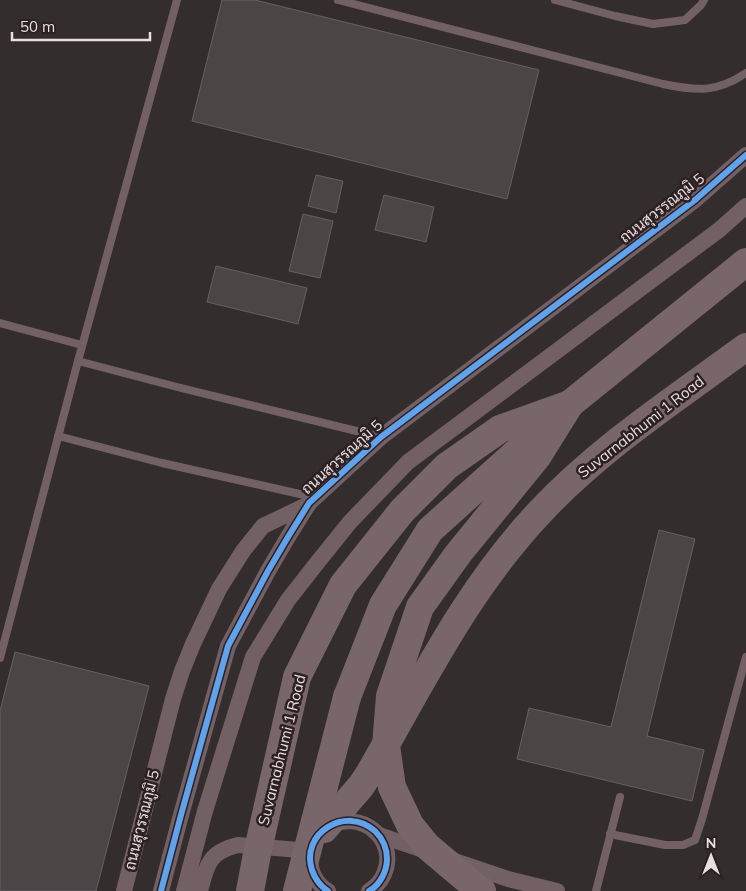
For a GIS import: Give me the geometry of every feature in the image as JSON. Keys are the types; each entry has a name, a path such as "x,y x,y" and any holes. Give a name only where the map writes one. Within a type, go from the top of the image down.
{"highway":[{"name":"Suvarnabhumi 1 Road","path":"297,891 347,697 383,605 430,530 570,404 746,262"},
{"name":"Suvarnabhumi 1 Road","path":"318,840 369,774 438,651 489,574 540,512 570,482 607,450 746,347"},
{"name":"Suvarnabhumi 1 Road","path":"477,883 478,889 427,846 410,826 392,787 386,746 390,696 420,607 458,554 538,457 570,404"},
{"name":"Suvarnabhumi 1 Road","path":"250,891 298,677 343,585 402,511 447,466 500,429 570,404"}],"street":[{"name":"ถนนสุวรรณภูมิ 5","path":"124,891 172,699 182,671 219,589 243,550 263,526 312,500 381,437 695,200 746,155"},
{"path":"184,891 205,812 253,657 288,600 350,522 408,462 719,230 746,206"},
{"name":"ถนนสุวรรณภูมิ 5","path":"162,891 181,814 228,646 268,571 312,500"},
{"path":"328,891 314,877 310,864 318,840 335,823 347,820 359,822 370,827 379,835 477,883 508,878 557,891"},
{"path":"374,890 386,869 387,857 385,846 379,835"},
{"path":"200,891 211,860 220,850 238,845 318,840"}],"lane":[{"path":"0,658 82,345 177,0"},
{"path":"338,0 688,89 706,89 723,86 746,73"},
{"path":"555,0 653,24 685,20 701,6 704,0"},
{"path":"0,323 82,345"},
{"path":"78,362 381,437"},
{"path":"58,436 312,500"},
{"path":"610,834 665,845 683,846 695,840 746,657"},
{"path":"596,891 620,797"}],"building":[{"path":"222,0 255,0 539,70 507,199 192,121"},
{"path":"316,175 343,181 336,213 308,206"},
{"path":"384,195 434,207 426,242 375,230"},
{"path":"303,214 333,221 320,278 289,271"},
{"path":"216,266 307,288 298,324 207,302"},
{"path":"659,530 695,539 647,736 704,750 692,801 517,759 529,708 611,727"},
{"path":"15,652 149,686 96,891 0,891 0,711"}],"cycle path":[{"path":"161,891 228,646 268,571 309,503 381,437 695,200 746,155"},
{"path":"328,891 318,882 312,870 310,857 313,845 319,835 328,827 339,822 351,821 363,824 375,831 385,847 387,864 384,873 380,881 369,891"}]}
